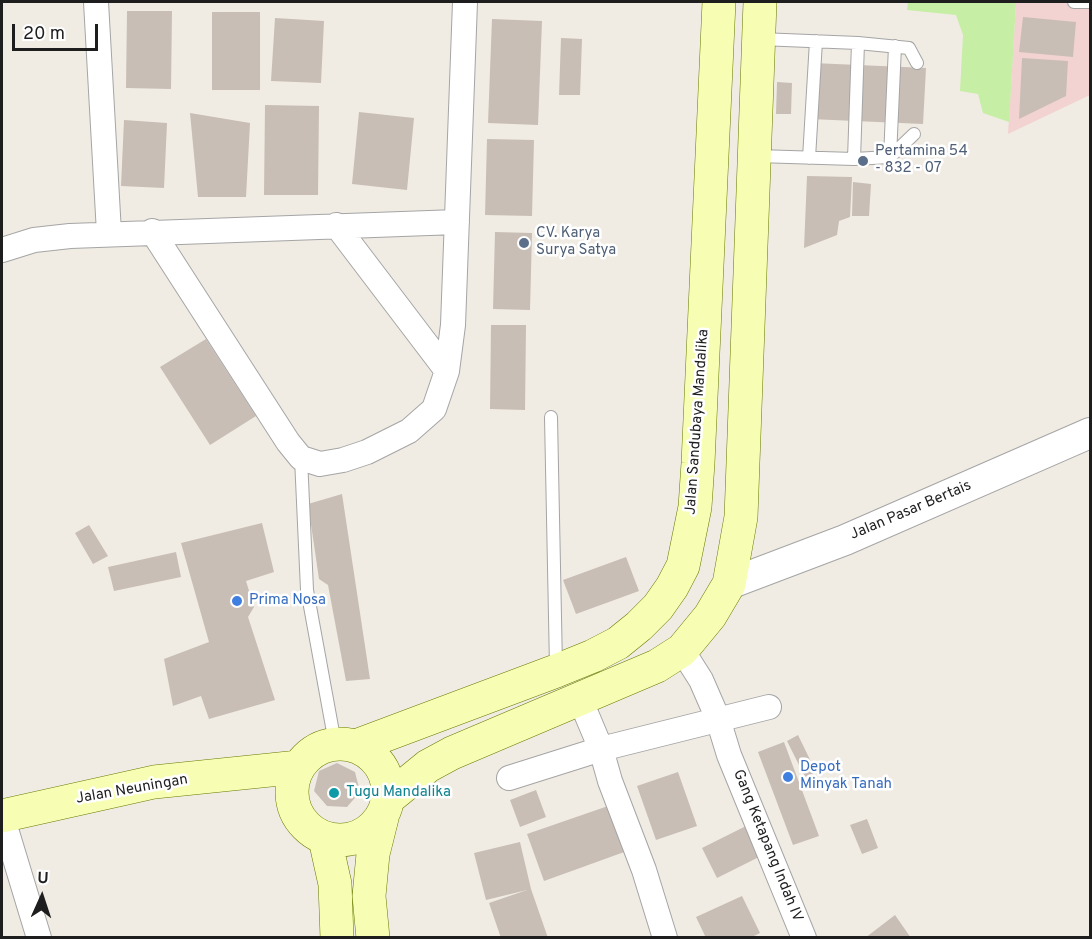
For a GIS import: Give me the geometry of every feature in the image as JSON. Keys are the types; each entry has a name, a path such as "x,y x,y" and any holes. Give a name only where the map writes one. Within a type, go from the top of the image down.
{"main road":[{"name":"Jalan Sandubaya Mandalika","path":"346,745 556,671 618,643 639,627 658,607 683,566 695,507 719,2"},
{"path":"373,938 369,896 373,855 386,808 387,776 375,757 346,745 314,751 299,767 291,787 294,809 306,827 325,839 346,841 367,834 386,808 428,766 452,753 657,666 681,650 710,616 729,584 741,517 760,2"},
{"path":"704,340 747,339"},
{"name":"Jalan Neuningan","path":"2,816 154,782 299,767"},
{"path":"325,839 335,884 337,938"}],"street":[{"path":"96,2 109,233"},
{"path":"152,231 288,442 301,458 320,464 344,460 367,452 409,431 434,409 447,371 453,326 465,2"},
{"path":"2,250 34,240 109,233 457,222"},
{"path":"336,225 447,371"},
{"name":"Jalan Pasar Bertais","path":"729,584 845,540 1090,433"},
{"name":"Gang Ketapang Indah IV","path":"681,650 701,681 718,719 729,754 804,938"},
{"path":"580,699 601,749 610,781 644,870 665,938"},
{"path":"509,778 601,749 769,707"},
{"path":"2,816 39,938"}],"lane":[{"path":"1074,2 1090,2"},
{"path":"759,39 858,43 909,48 917,63"},
{"path":"809,158 816,41"},
{"path":"854,159 858,43"},
{"path":"890,157 895,46"},
{"path":"754,156 854,159 890,157 914,134"},
{"path":"551,417 556,671"},
{"path":"301,458 307,590 346,745"}],"shaded area":[{"path":"960,2 1090,2 1090,95 1008,134 1016,4"}],"green space":[{"path":"908,2 1016,3 1009,122 983,113 978,94 960,91 963,35 956,15 907,10"}],"building":[{"path":"127,11 172,11 171,89 126,88"},
{"path":"212,12 260,12 260,90 212,90"},
{"path":"1023,17 1076,22 1073,57 1019,52"},
{"path":"275,18 324,21 321,83 271,81"},
{"path":"492,19 542,21 538,125 488,123"},
{"path":"561,38 582,39 580,95 559,95"},
{"path":"1022,58 1068,61 1066,96 1019,119"},
{"path":"813,63 926,68 923,124 810,119"},
{"path":"777,82 792,83 791,114 776,114"},
{"path":"265,105 319,106 318,195 264,195"},
{"path":"359,112 414,118 407,190 352,184"},
{"path":"190,113 250,123 246,197 198,197"},
{"path":"124,120 167,123 164,188 121,186"},
{"path":"487,139 534,140 532,216 485,215"},
{"path":"807,176 852,177 850,217 839,221 837,235 804,248"},
{"path":"853,182 871,184 869,216 852,216"},
{"path":"495,232 532,233 530,310 493,309"},
{"path":"491,325 526,325 525,410 490,409"},
{"path":"206,339 256,416 210,445 160,367"},
{"path":"342,494 370,679 346,681 328,585 319,579 308,504"},
{"path":"262,523 274,572 246,581 254,607 248,617 275,700 209,719 201,696 173,706 164,659 209,642 181,543"},
{"path":"89,525 108,556 93,564 75,533"},
{"path":"176,552 181,577 114,591 108,567"},
{"path":"626,557 639,591 576,614 563,580"},
{"path":"798,735 816,772 805,777 787,741"},
{"path":"784,742 819,836 793,845 758,752"},
{"path":"337,763 355,772 360,792 347,807 327,806 314,791 319,771"},
{"path":"678,772 697,826 656,840 637,786"},
{"path":"536,790 546,817 520,827 510,800"},
{"path":"611,805 627,851 544,881 527,834"},
{"path":"867,819 878,848 862,854 850,825"},
{"path":"746,826 761,856 717,878 702,848"},
{"path":"520,842 531,889 548,938 501,938 489,903 527,890 486,900 474,853"},
{"path":"742,896 760,933 750,938 706,938 696,917"},
{"path":"895,915 911,938 865,938"}],"place":[{"name":"Pertamina 54 - 832 - 07","path":"863,161"},
{"name":"CV. Karya Surya Satya","path":"524,243"},
{"name":"Prima Nosa","path":"237,601"},
{"name":"Depot Minyak Tanah","path":"788,777"},
{"name":"Tugu Mandalika","path":"334,793"}]}
